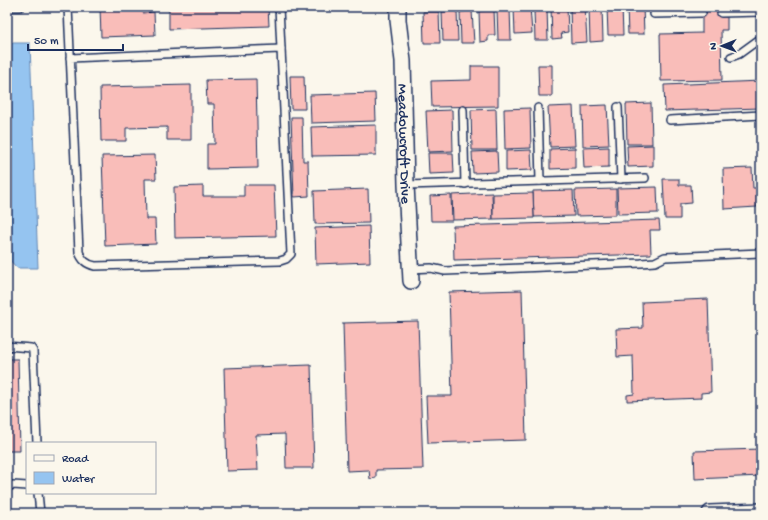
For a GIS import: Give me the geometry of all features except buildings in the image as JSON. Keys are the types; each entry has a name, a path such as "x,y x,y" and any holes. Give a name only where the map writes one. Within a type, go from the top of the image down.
{"street":[{"name":"Meadowcroft Drive","path":"398,7 403,61 406,185 411,275"},
{"path":"710,513 761,511"}],"lane":[{"path":"7,8 20,7"},
{"path":"68,7 79,252 88,264 94,266 280,261 290,254 279,7"},
{"path":"720,13 761,12"},
{"path":"654,14 702,13"},
{"path":"730,57 739,54 761,38"},
{"path":"70,58 281,49"},
{"path":"618,107 621,179"},
{"path":"538,108 540,181"},
{"path":"463,110 465,184"},
{"path":"670,120 761,115"},
{"path":"406,185 645,178"},
{"path":"411,275 431,268 445,271 641,263 655,262 665,257 761,253"},
{"path":"7,346 31,348 33,351 36,442"},
{"path":"7,487 26,486"},
{"path":"38,494 40,510"}],"water":[{"path":"7,43 30,43 38,268 17,268 7,257"}]}
